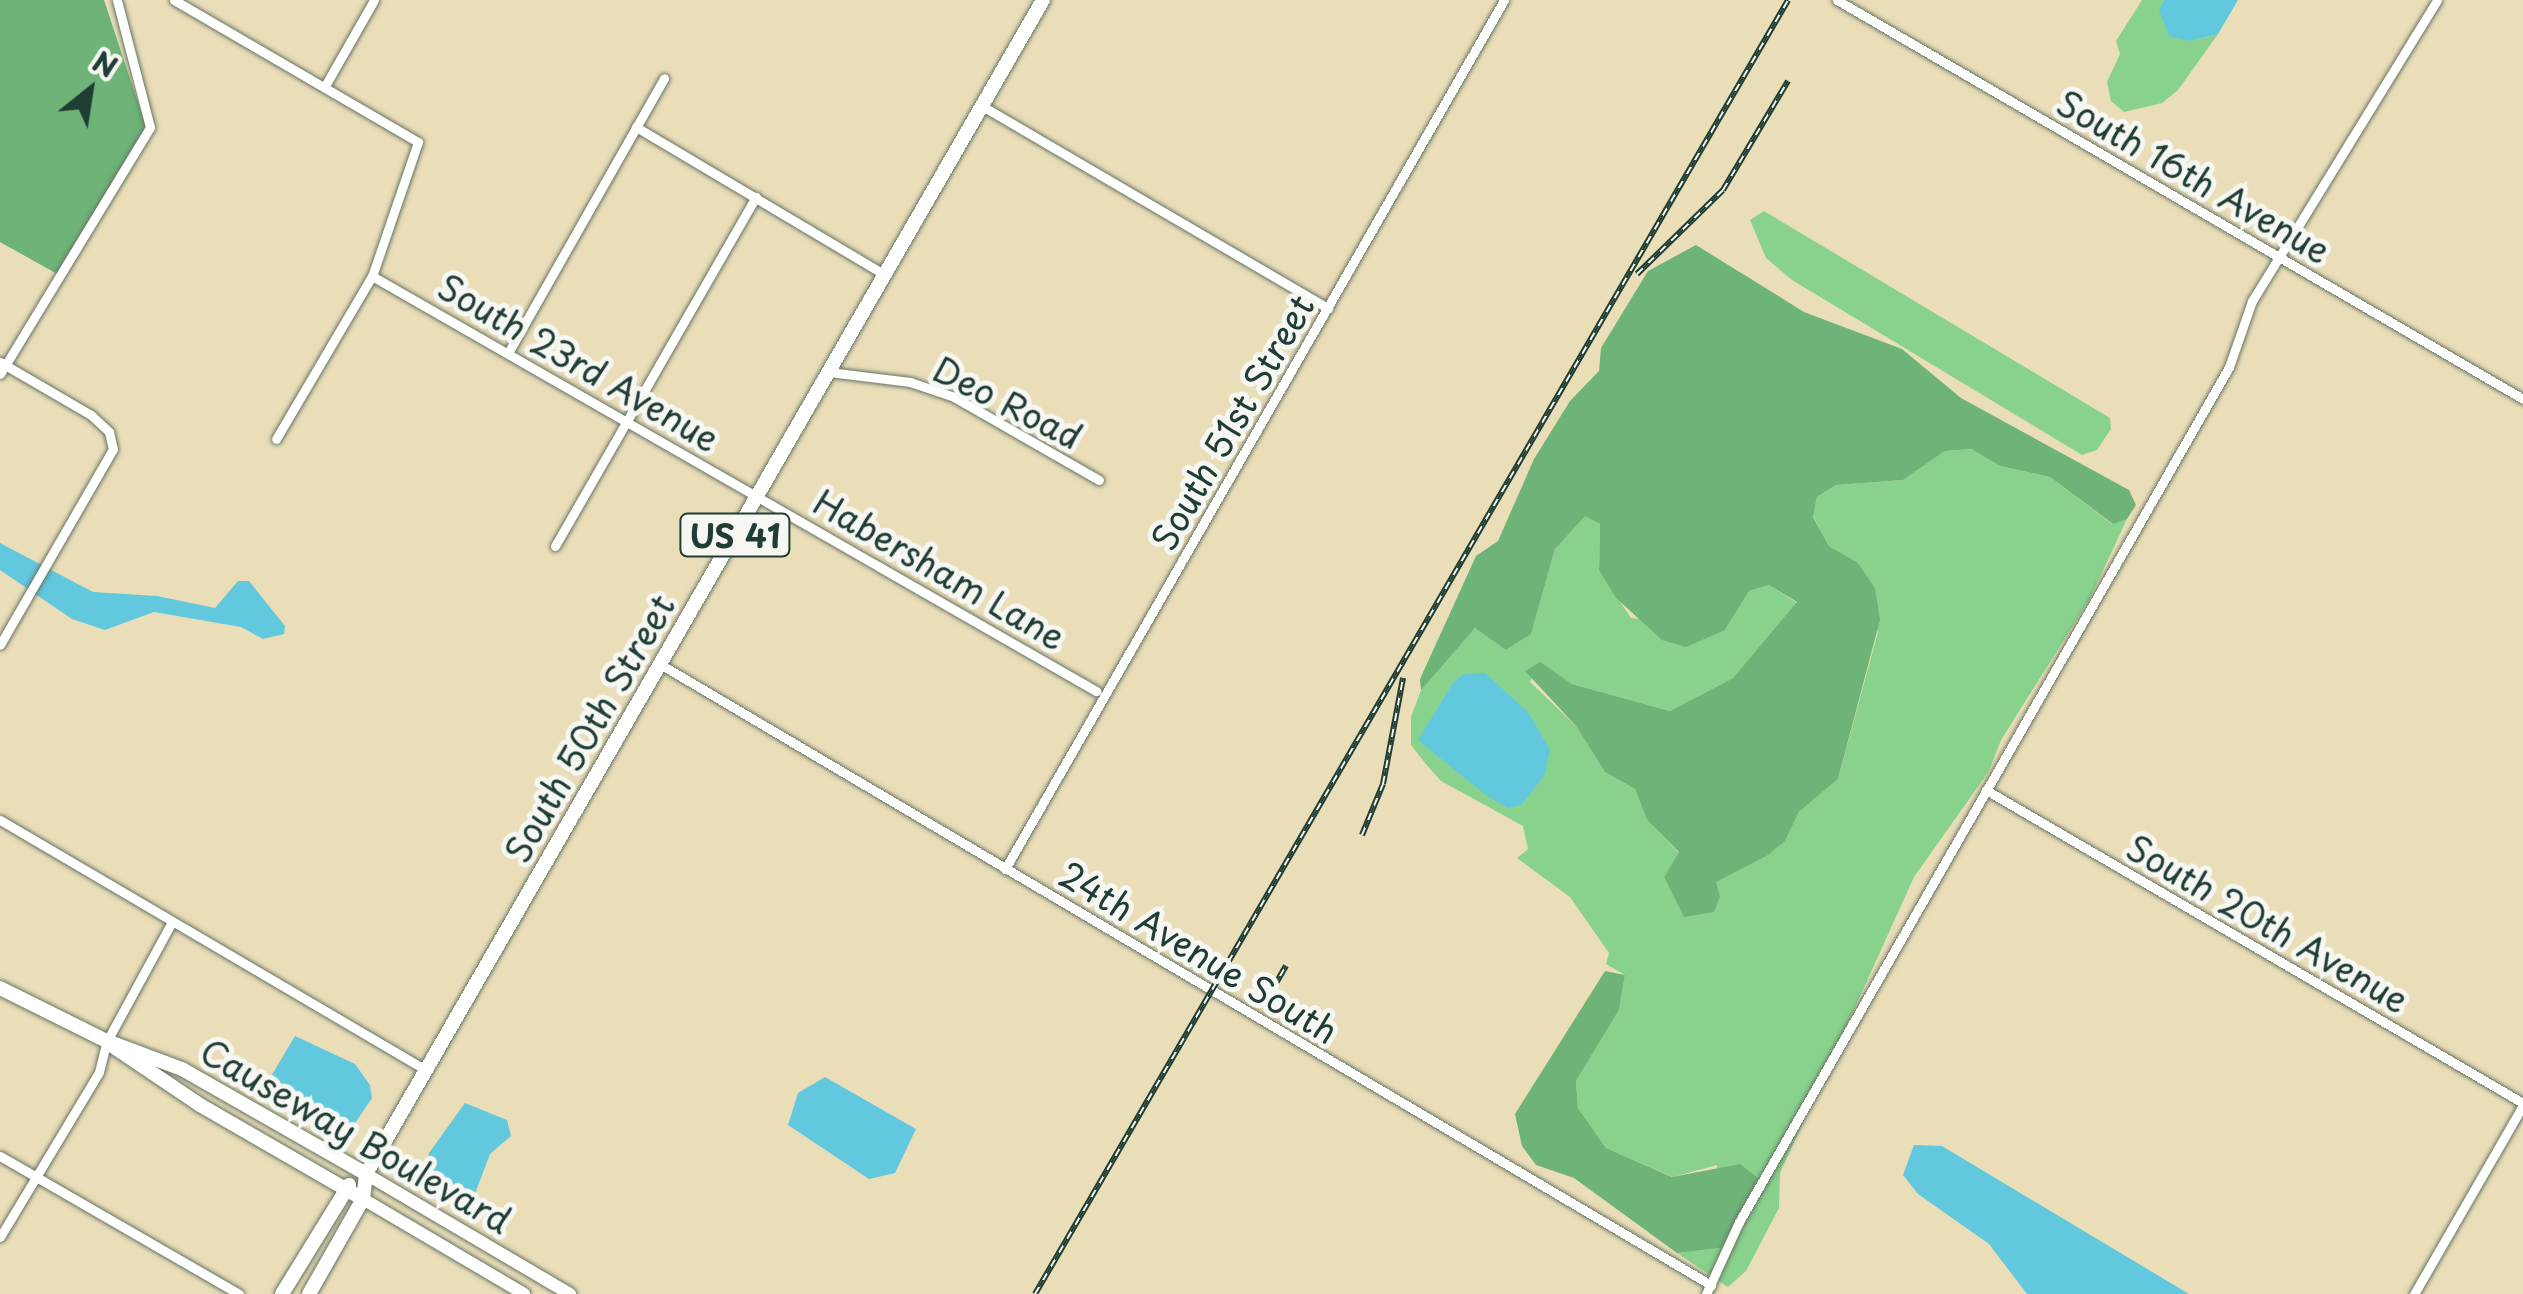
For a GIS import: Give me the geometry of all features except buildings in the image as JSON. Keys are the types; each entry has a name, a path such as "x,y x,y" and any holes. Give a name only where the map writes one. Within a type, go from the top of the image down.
{"main road":[{"name":"South 50th Street","path":"309,1294 363,1198 366,1174 1044,0"},
{"name":"Causeway Boulevard","path":"0,988 107,1041 182,1069 570,1294"},
{"name":"Causeway Boulevard","path":"107,1041 200,1105 524,1294"},
{"name":"South 50th Street","path":"282,1294 344,1188 366,1174"}],"street":[{"path":"0,645 107,467 110,432 2,367 150,127 117,0"},
{"path":"174,0 418,142 372,276 276,439"},
{"path":"325,86 374,0"},
{"name":"South 51st Street","path":"1005,869 1504,0"},
{"name":"South 16th Avenue","path":"1837,0 2523,399"},
{"path":"1708,1290 1740,1222 2229,367 2252,301 2278,256 2327,188 2437,0"},
{"path":"508,353 664,78"},
{"path":"982,106 1328,308"},
{"path":"636,127 885,275"},
{"path":"555,546 756,197"},
{"name":"South 23rd Avenue","path":"372,276 757,496"},
{"name":"Deo Road","path":"829,372 910,382 954,398 1100,480"},
{"name":"Habersham Lane","path":"757,496 1096,690"},
{"name":"24th Avenue South","path":"660,664 1708,1290"},
{"name":"South 20th Avenue","path":"1986,790 2523,1104"},
{"path":"0,820 426,1070"},
{"path":"0,1237 99,1072 107,1041 172,922"},
{"path":"2414,1294 2523,1104"},
{"path":"0,1156 239,1294"}],"green space":[{"path":"0,0 104,0 146,127 59,275 0,242"},
{"path":"2142,0 2164,0 2160,10 2190,41 2218,34 2178,90 2162,103 2124,112 2111,101 2107,82 2120,54 2116,41"},
{"path":"1764,211 2110,418 2111,429 2097,450 2082,455 1792,280 1766,258 1750,220"},
{"path":"1696,245 1804,312 1902,349 1961,398 2129,490 2136,505 2127,519 2113,524 2050,477 2000,466 1971,449 1945,451 1903,480 1836,485 1817,497 1813,517 1829,546 1857,562 1875,588 1880,620 1838,779 1799,812 1785,841 1768,855 1716,882 1720,897 1714,912 1684,917 1664,877 1679,852 1647,820 1635,789 1605,772 1576,726 1525,671 1540,662 1572,684 1670,711 1733,678 1797,602 1769,585 1749,591 1725,630 1686,647 1662,640 1616,598 1599,570 1600,524 1585,516 1555,549 1531,634 1506,650 1475,628 1421,690 1420,679 1476,556 1498,541 1534,459 1570,401 1599,371 1601,348 1648,271"},
{"path":"1971,449 2000,466 2050,477 2112,524 2127,519 2089,600 2001,740 1989,771 1914,877 1780,1173 1779,1208 1746,1271 1728,1287 1677,1253 1721,1248 1717,1165 1673,1177 1606,1148 1578,1108 1576,1081 1619,1010 1625,975 1606,964 1609,953 1570,897 1517,858 1528,849 1523,826 1441,781 1425,763 1411,745 1411,717 1421,690 1465,635 1476,628 1506,650 1531,634 1555,549 1585,515 1600,524 1599,570 1631,618 1725,630 1749,591 1769,585 1797,603 1733,678 1670,711 1572,684 1540,663 1530,682 1576,726 1605,772 1635,789 1647,820 1679,853 1664,877 1684,916 1715,882 1785,841 1799,812 1838,779 1878,632 1857,562 1829,546 1813,516 1817,497 1836,485 1903,480 1945,451"},
{"path":"1605,971 1625,975 1619,1010 1576,1081 1578,1108 1606,1148 1672,1177 1740,1164 1758,1178 1721,1248 1677,1253 1574,1178 1536,1165 1522,1146 1515,1114"}],"water":[{"path":"2164,0 2238,0 2218,34 2190,41 2169,36 2159,10"},
{"path":"0,543 93,592 157,596 215,608 238,581 249,581 285,626 284,634 263,639 241,627 154,612 105,630 72,619 0,570"},
{"path":"1485,673 1528,712 1550,750 1544,776 1521,805 1508,808 1487,796 1418,740 1453,683 1464,674"},
{"path":"295,1036 355,1064 370,1085 372,1098 347,1135 331,1136 273,1102 267,1083"},
{"path":"825,1077 916,1129 895,1173 869,1179 788,1125 798,1093"},
{"path":"465,1103 507,1120 511,1136 490,1154 473,1199 425,1176 429,1153"},
{"path":"1914,1145 1942,1146 2189,1294 2027,1294 1989,1244 1918,1194 1903,1175"}],"railway":[{"path":"1035,1294 1788,0"},
{"path":"1637,274 1723,190 1788,81"},
{"path":"1362,835 1383,784 1403,678"},
{"path":"1272,990 1286,966"}]}
